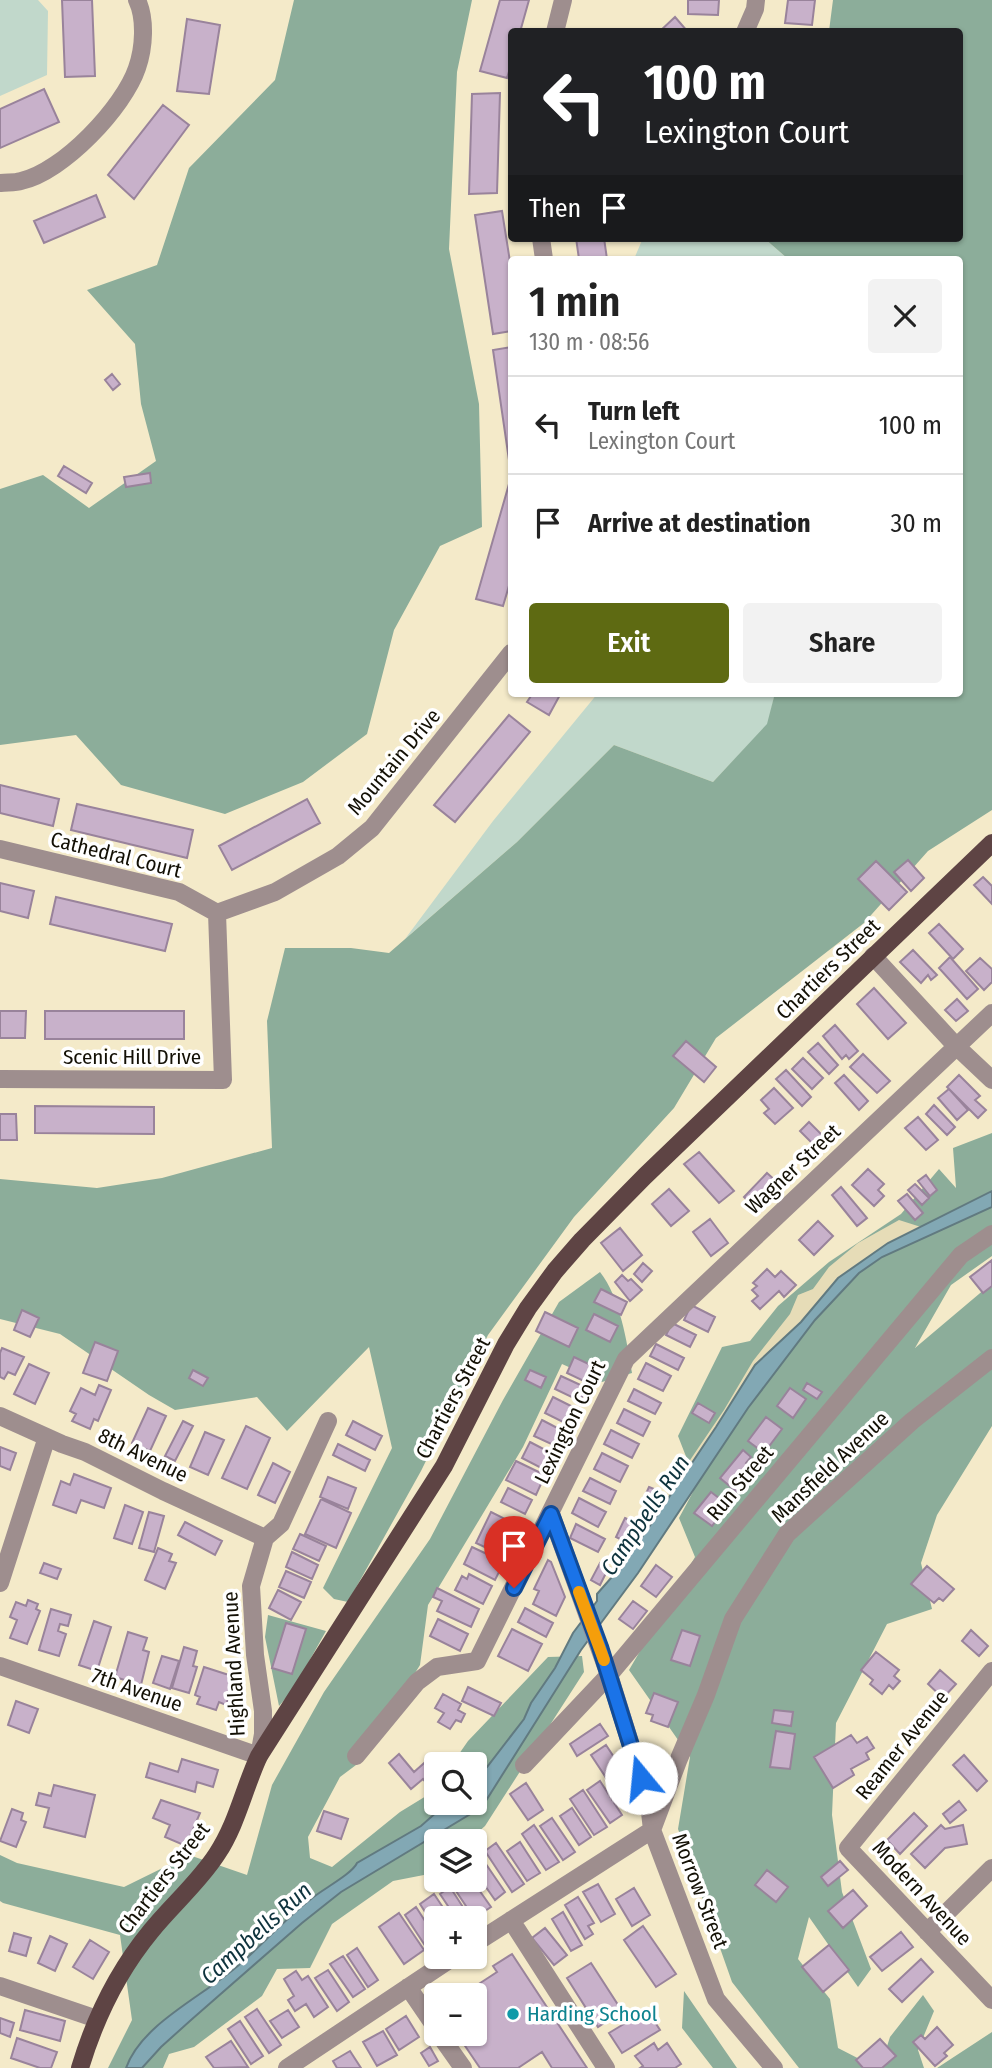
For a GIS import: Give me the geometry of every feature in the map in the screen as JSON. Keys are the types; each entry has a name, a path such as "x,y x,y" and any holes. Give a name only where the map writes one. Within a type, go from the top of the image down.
{"main road":[{"name":"Chartiers Street","path":"80,2068 97,2019 133,1955 216,1855 230,1832 259,1756 444,1466 506,1343 555,1271 612,1209 992,843"}],"street":[{"path":"0,183 23,181 54,166 89,138 121,99 137,69 143,42 141,8 137,0"},
{"path":"556,28 564,0"},
{"path":"747,28 756,0"},
{"name":"Mountain Drive","path":"217,913 275,892 338,856 372,828 508,658"},
{"name":"Cathedral Court","path":"0,849 179,892 217,913"},
{"name":"Scenic Hill Drive","path":"0,1079 223,1080 217,913"},
{"path":"873,956 956,1046 992,1080"},
{"name":"Wagner Street","path":"626,1359 992,1013"},
{"name":"Run Street","path":"524,1765 609,1675 961,1255 992,1234"},
{"name":"Mansfield Avenue","path":"652,1830 733,1619 787,1534 912,1421 992,1358"},
{"name":"Lexington Court","path":"356,1756 417,1682 437,1667 477,1661 626,1359"},
{"name":"8th Avenue","path":"0,1416 85,1452 265,1538"},
{"name":"Highland Avenue","path":"259,1756 263,1711 255,1655 251,1586 265,1538 281,1524 328,1421"},
{"path":"0,1583 47,1437"},
{"name":"Morrow Street","path":"551,1514 609,1675 649,1803 652,1830 716,1998 774,2068"},
{"name":"7th Avenue","path":"0,1666 259,1756"},
{"name":"Reamer Avenue","path":"848,1848 992,1671"},
{"path":"487,1936 652,1830"},
{"name":"Modern Avenue","path":"848,1848 992,2000"},
{"path":"927,1932 992,1868"},
{"path":"511,1920 606,2068"},
{"path":"287,2068 313,2061 435,1969"},
{"path":"0,1986 97,2019"},
{"path":"408,1987 424,2010"},
{"path":"447,2046 463,2068"}],"green space":[{"path":"0,0 38,0 48,11 47,75 0,96"},
{"path":"294,0 472,0 457,72 449,249 479,404 482,527 440,546 394,630 367,734 303,782 225,814 121,785 76,735 0,745 0,489 43,475 89,508 156,461 141,404 135,344 87,290 157,265 189,168 275,80"},
{"path":"833,0 992,0 992,810 928,851 864,923 716,1038 674,1108 574,1217 488,1335 421,1471 348,1602 334,1599 323,1588 392,1448 369,1347 287,1431 257,1397 175,1410 60,1334 0,1319 0,1179 97,1188 162,1178 272,1148 267,1021 285,948 351,948 389,953 517,842 614,745 713,782 767,724 774,697 963,697 963,256 785,256 769,242 963,242 963,28 829,28"},
{"path":"641,242 769,242 785,256 635,256"},
{"path":"595,697 774,697 768,724 713,782 614,745 517,842 405,939 493,821"},
{"path":"992,1133 992,1256 951,1285 915,1348 992,1283 992,1426 937,1515 921,1563 932,1609 887,1624 836,1723 832,1815 842,1892 871,1969 858,1987 809,1917 798,1959 830,1999 838,2048 877,2068 799,2068 732,1982 678,1829 690,1757 629,1670 695,1557 679,1518 696,1482 678,1436 722,1347 750,1341 778,1306 829,1262 901,1214 939,1169 956,1188 953,1148"},
{"path":"600,1272 618,1307 632,1373 602,1382 562,1364 523,1447 428,1605 420,1665 360,1762 340,1777 308,1837 310,1858 332,1867 400,1812 424,1797 424,1815 487,1815 487,1752 460,1752 548,1657 582,1656 584,1672 482,1829 424,1829 424,1875 393,1881 332,1924 310,1968 277,1969 262,1996 194,2047 169,2054 163,2068 108,2068 132,2020 120,1935 0,1901 0,1855 17,1863 124,1887 189,1855 247,1875 272,1785 324,1692 430,1539 503,1400 559,1302"},
{"path":"268,1615 326,1631 293,1690 279,1706 265,1637"},
{"path":"684,1991 737,2068 713,2068 682,2028"},
{"path":"923,1995 934,2011 918,2050 924,2068 880,2068 890,2037"},
{"path":"992,2032 992,2068 937,2068"}],"sand":[{"path":"899,1220 921,1227 888,1243 838,1278 801,1322 755,1365 664,1504 663,1500 724,1410 753,1361 790,1314 798,1295 813,1289 829,1267 858,1243"}],"water":[{"path":"992,1191 992,1207 882,1257 859,1273 815,1320 748,1408 638,1573 581,1650 487,1799 487,1767 524,1719 573,1633 597,1601 597,1594 649,1527 755,1365 801,1322 838,1278 888,1243"},
{"path":"433,1815 469,1815 446,1829 424,1829 424,1842 341,1892 191,2020 142,2068 126,2068 134,2052 160,2024 240,1964 301,1907 343,1877 357,1863 421,1826"}],"building":[{"path":"62,0 92,0 95,76 65,77"},
{"path":"500,0 529,0 521,28 508,28 507,78 480,71"},
{"path":"688,0 719,0 718,15 688,14"},
{"path":"788,0 815,0 812,25 785,23"},
{"path":"675,17 685,28 663,28"},
{"path":"187,19 220,25 209,94 177,91"},
{"path":"44,89 59,122 0,148 0,109"},
{"path":"500,93 497,193 469,194 472,94"},
{"path":"163,105 189,125 134,199 108,175"},
{"path":"96,195 105,217 44,243 34,221"},
{"path":"502,211 509,256 508,332 493,334 475,215"},
{"path":"577,242 605,242 607,256 579,256"},
{"path":"508,348 508,453 493,350"},
{"path":"112,374 120,384 113,390 105,380"},
{"path":"64,466 92,483 86,493 58,476"},
{"path":"150,473 151,483 126,487 124,477"},
{"path":"508,487 508,589 503,606 476,599"},
{"path":"530,697 559,697 549,715 527,702"},
{"path":"509,715 530,732 455,822 434,805"},
{"path":"0,785 59,799 53,826 0,813"},
{"path":"307,799 320,823 232,870 219,846"},
{"path":"77,804 193,830 187,858 71,830"},
{"path":"908,860 924,878 911,891 894,872"},
{"path":"876,861 907,892 889,910 858,879"},
{"path":"983,877 992,886 992,904 974,885"},
{"path":"0,883 34,891 28,918 0,911"},
{"path":"56,897 172,924 165,951 50,924"},
{"path":"939,924 963,949 953,959 929,933"},
{"path":"913,950 937,975 931,980 928,975 921,983 900,962"},
{"path":"950,957 978,989 967,999 939,968"},
{"path":"980,958 992,969 992,982 984,990 966,971"},
{"path":"874,988 906,1023 888,1039 857,1004"},
{"path":"957,999 968,1011 956,1021 945,1010"},
{"path":"0,1011 26,1011 25,1038 0,1038"},
{"path":"45,1011 184,1011 184,1039 45,1039"},
{"path":"835,1025 858,1051 849,1059 846,1055 842,1059 823,1036"},
{"path":"686,1041 716,1067 704,1082 673,1056"},
{"path":"818,1043 838,1065 829,1074 808,1052"},
{"path":"863,1054 890,1081 877,1093 850,1067"},
{"path":"803,1058 823,1078 812,1089 792,1069"},
{"path":"786,1070 811,1097 802,1106 776,1079"},
{"path":"844,1075 868,1101 859,1110 835,1083"},
{"path":"959,1075 980,1096 975,1100 986,1110 978,1118 947,1087"},
{"path":"774,1088 793,1108 775,1124 764,1113 769,1109 761,1100"},
{"path":"949,1089 968,1110 957,1120 938,1098"},
{"path":"934,1105 955,1127 947,1135 926,1114"},
{"path":"35,1106 154,1107 154,1134 35,1133"},
{"path":"0,1114 16,1114 17,1140 0,1140"},
{"path":"918,1117 938,1140 926,1150 905,1128"},
{"path":"809,1122 829,1142 820,1151 800,1131"},
{"path":"699,1152 734,1191 719,1203 684,1164"},
{"path":"868,1169 884,1184 878,1190 884,1196 874,1206 852,1185"},
{"path":"767,1173 777,1182 770,1189 775,1195 766,1204 762,1200 755,1208 744,1197"},
{"path":"926,1175 937,1190 930,1196 918,1181"},
{"path":"915,1184 929,1198 922,1205 908,1190"},
{"path":"841,1187 867,1218 857,1226 832,1195"},
{"path":"669,1189 689,1211 671,1226 652,1204"},
{"path":"907,1194 923,1213 915,1220 898,1201"},
{"path":"710,1219 728,1243 711,1256 693,1232"},
{"path":"818,1221 833,1236 814,1255 799,1240"},
{"path":"620,1228 642,1255 623,1271 601,1243"},
{"path":"992,1260 992,1286 983,1293 970,1277"},
{"path":"643,1263 652,1271 642,1282 634,1274"},
{"path":"767,1269 775,1277 781,1271 796,1285 784,1297 779,1291 760,1309 752,1301 758,1296 752,1290 757,1286 753,1283"},
{"path":"622,1275 628,1281 631,1279 642,1290 630,1301 615,1282"},
{"path":"601,1289 627,1302 621,1315 594,1302"},
{"path":"691,1305 715,1317 708,1332 684,1320"},
{"path":"22,1310 39,1318 30,1337 14,1330"},
{"path":"545,1312 578,1328 569,1347 536,1331"},
{"path":"594,1314 618,1326 610,1342 586,1330"},
{"path":"672,1323 696,1335 690,1347 666,1335"},
{"path":"95,1342 118,1351 107,1381 83,1373"},
{"path":"656,1344 684,1358 678,1370 650,1356"},
{"path":"2,1348 24,1357 15,1375 8,1372 4,1379 0,1377"},
{"path":"574,1357 597,1368 590,1384 567,1373"},
{"path":"646,1363 671,1376 663,1391 638,1379"},
{"path":"29,1364 49,1373 35,1404 14,1394"},
{"path":"193,1370 208,1378 203,1386 189,1378"},
{"path":"530,1370 546,1377 541,1388 525,1380"},
{"path":"561,1376 587,1388 580,1401 555,1389"},
{"path":"807,1383 822,1392 817,1399 803,1390"},
{"path":"99,1385 111,1390 98,1421 94,1419 90,1429 72,1421 76,1414 70,1411 81,1388 95,1395"},
{"path":"790,1388 806,1399 793,1418 777,1406"},
{"path":"634,1389 661,1403 655,1414 628,1401"},
{"path":"553,1397 579,1410 571,1426 545,1413"},
{"path":"698,1403 715,1413 709,1423 692,1413"},
{"path":"148,1408 166,1416 150,1451 132,1443"},
{"path":"624,1409 650,1422 643,1436 617,1423"},
{"path":"766,1417 782,1429 764,1453 748,1441"},
{"path":"542,1420 567,1433 560,1448 534,1436"},
{"path":"183,1421 193,1426 175,1461 165,1456"},
{"path":"353,1421 382,1436 375,1450 346,1435"},
{"path":"246,1426 270,1438 247,1489 222,1478"},
{"path":"611,1430 639,1444 632,1458 604,1444"},
{"path":"205,1432 224,1440 208,1475 190,1467"},
{"path":"530,1442 555,1455 547,1471 522,1458"},
{"path":"338,1444 370,1460 365,1471 333,1455"},
{"path":"0,1447 16,1453 10,1470 0,1466"},
{"path":"743,1450 751,1457 746,1463 755,1470 737,1492 720,1478"},
{"path":"602,1453 628,1466 620,1482 594,1469"},
{"path":"516,1461 545,1475 536,1495 506,1480"},
{"path":"273,1463 290,1472 275,1503 258,1495"},
{"path":"74,1474 111,1488 104,1508 81,1500 76,1513 53,1505 61,1481 70,1485"},
{"path":"328,1477 356,1488 348,1509 320,1497"},
{"path":"590,1478 616,1491 610,1504 583,1491"},
{"path":"649,1487 664,1493 659,1504 644,1498"},
{"path":"508,1488 532,1500 525,1514 501,1502"},
{"path":"711,1492 728,1505 712,1526 694,1513"},
{"path":"579,1498 606,1512 598,1527 572,1513"},
{"path":"321,1499 351,1513 336,1548 305,1534"},
{"path":"125,1505 143,1512 132,1544 114,1538"},
{"path":"149,1512 164,1516 154,1552 139,1548"},
{"path":"491,1512 521,1527 506,1557 476,1543"},
{"path":"625,1518 639,1525 630,1544 616,1537"},
{"path":"185,1522 222,1541 215,1555 178,1535"},
{"path":"576,1524 605,1539 598,1552 570,1538"},
{"path":"300,1534 326,1546 319,1561 293,1549"},
{"path":"472,1547 504,1562 495,1580 464,1564"},
{"path":"158,1548 172,1554 169,1561 176,1563 165,1589 145,1580"},
{"path":"292,1552 318,1565 312,1579 286,1567"},
{"path":"548,1560 565,1597 556,1616 533,1604 539,1591 534,1589"},
{"path":"44,1563 61,1569 57,1579 40,1573"},
{"path":"600,1563 609,1567 600,1585 591,1580"},
{"path":"656,1565 672,1577 656,1597 641,1586"},
{"path":"927,1566 954,1589 943,1601 939,1598 934,1603 911,1584"},
{"path":"286,1571 311,1582 304,1598 279,1587"},
{"path":"469,1574 492,1586 483,1604 455,1590 462,1576 467,1579"},
{"path":"437,1588 479,1609 471,1627 437,1611 442,1601 433,1597"},
{"path":"278,1590 301,1602 291,1620 269,1608"},
{"path":"28,1600 38,1604 36,1609 40,1611 27,1644 10,1638 17,1620 10,1617 16,1602 26,1606"},
{"path":"633,1601 647,1611 633,1629 619,1619"},
{"path":"525,1608 553,1623 546,1637 518,1622"},
{"path":"51,1609 71,1615 68,1626 60,1624 58,1631 66,1634 59,1656 39,1650"},
{"path":"438,1619 468,1634 460,1651 430,1636"},
{"path":"94,1621 111,1627 97,1671 79,1665"},
{"path":"286,1623 306,1629 292,1674 272,1668"},
{"path":"512,1629 542,1644 528,1671 498,1656"},
{"path":"682,1630 700,1636 690,1666 671,1660"},
{"path":"971,1630 988,1646 979,1656 962,1641"},
{"path":"128,1632 147,1638 143,1650 149,1652 141,1685 115,1677"},
{"path":"184,1647 197,1651 193,1666 197,1667 189,1693 172,1688"},
{"path":"876,1652 899,1670 894,1676 900,1681 893,1689 889,1685 882,1694 870,1684 873,1680 861,1670"},
{"path":"162,1656 179,1661 170,1689 153,1683"},
{"path":"204,1667 235,1677 226,1705 219,1702 216,1710 197,1704 200,1697 195,1695"},
{"path":"940,1670 956,1684 943,1698 928,1684"},
{"path":"468,1687 501,1703 494,1716 462,1701"},
{"path":"654,1693 678,1702 668,1727 651,1721 653,1715 646,1713"},
{"path":"443,1694 461,1704 458,1710 465,1714 461,1722 456,1720 450,1729 438,1722 444,1713 435,1708"},
{"path":"16,1701 38,1709 29,1733 8,1725"},
{"path":"774,1710 793,1712 791,1726 772,1723"},
{"path":"600,1724 608,1736 577,1756 570,1744"},
{"path":"776,1731 795,1734 790,1769 770,1767"},
{"path":"851,1735 857,1743 867,1737 874,1748 866,1753 869,1759 851,1769 854,1775 833,1788 814,1757"},
{"path":"606,1745 643,1801 628,1811 591,1755"},
{"path":"399,1754 414,1772 424,1763 424,1780 411,1789 389,1763"},
{"path":"964,1755 987,1781 977,1791 953,1765"},
{"path":"182,1759 218,1770 213,1787 197,1782 195,1792 146,1777 150,1763 178,1772"},
{"path":"600,1781 622,1815 610,1823 587,1790"},
{"path":"526,1783 543,1810 528,1820 510,1794"},
{"path":"54,1785 95,1795 85,1837 44,1827 49,1808 36,1805 39,1793 51,1796"},
{"path":"583,1790 607,1827 594,1835 570,1799"},
{"path":"161,1800 200,1813 186,1846 165,1837 170,1825 153,1818"},
{"path":"959,1801 966,1810 950,1823 943,1814"},
{"path":"572,1808 591,1837 579,1845 560,1816"},
{"path":"12,1809 23,1813 21,1820 26,1822 16,1847 0,1841"},
{"path":"324,1811 348,1819 341,1839 317,1831"},
{"path":"914,1813 927,1826 900,1854 887,1840"},
{"path":"552,1818 575,1852 563,1860 540,1826"},
{"path":"534,1825 559,1862 546,1870 522,1834"},
{"path":"941,1825 945,1829 963,1825 967,1844 945,1848 925,1868 911,1854"},
{"path":"520,1842 540,1873 527,1881 507,1851"},
{"path":"496,1843 524,1884 512,1892 487,1854 487,1850"},
{"path":"840,1861 848,1870 828,1886 821,1877"},
{"path":"487,1866 505,1892 495,1900 487,1889"},
{"path":"767,1870 788,1887 776,1902 755,1885"},
{"path":"598,1884 615,1914 601,1922 583,1892"},
{"path":"634,1888 650,1915 632,1926 616,1899"},
{"path":"853,1890 867,1906 843,1928 828,1911"},
{"path":"453,1892 462,1906 448,1906 440,1894"},
{"path":"457,1892 480,1892 491,1907 487,1910 487,1906 466,1906"},
{"path":"434,1894 442,1906 424,1906 424,1910 420,1904"},
{"path":"578,1897 594,1923 588,1926 593,1934 585,1939 565,1905"},
{"path":"416,1907 424,1919 424,1944 405,1915"},
{"path":"563,1912 582,1945 571,1951 552,1919"},
{"path":"399,1913 424,1950 404,1964 379,1927"},
{"path":"643,1926 676,1974 656,1987 624,1940"},
{"path":"545,1928 567,1955 554,1965 532,1938"},
{"path":"901,1932 913,1947 882,1971 870,1957"},
{"path":"14,1933 31,1938 26,1956 9,1951"},
{"path":"50,1936 67,1944 55,1971 38,1963"},
{"path":"90,1940 109,1952 93,1979 73,1967"},
{"path":"829,1945 849,1970 823,1992 802,1967"},
{"path":"357,1948 378,1980 368,1987 347,1955"},
{"name":"Harding School","path":"512,1954 587,2068 552,2068 542,2052 518,2068 480,2068 465,2046 487,2046 487,1983 480,1983 497,1972 493,1966"},
{"path":"343,1956 365,1989 353,1997 330,1964"},
{"path":"921,1959 933,1972 902,2002 889,1989"},
{"path":"591,1963 622,2011 598,2027 567,1978"},
{"path":"328,1970 349,2002 337,2011 315,1978"},
{"path":"296,1971 302,1980 308,1976 328,2007 314,2017 306,2004 295,2011 288,2000 294,1996 284,1979"},
{"path":"257,2009 281,2045 269,2053 245,2017"},
{"path":"25,2010 65,2021 60,2041 20,2030"},
{"path":"288,2010 299,2027 282,2038 270,2021"},
{"path":"647,2010 660,2030 622,2053 609,2033"},
{"path":"406,2016 419,2037 399,2050 386,2029"},
{"path":"0,2018 14,2023 10,2037 0,2033"},
{"path":"240,2021 263,2056 251,2064 228,2029"},
{"path":"937,2027 953,2045 944,2053 947,2056 935,2066 913,2042 921,2035 925,2039"},
{"path":"383,2031 397,2055 377,2066 363,2042"},
{"path":"17,2038 57,2052 51,2068 40,2068 11,2058"},
{"path":"880,2039 896,2056 882,2068 863,2068 856,2060"},
{"path":"231,2041 248,2067 214,2068 206,2057"},
{"path":"654,2043 658,2050 667,2043 681,2064 675,2068 640,2068 643,2066 635,2056"},
{"path":"430,2047 438,2061 429,2066 421,2053"},
{"path":"350,2051 361,2068 337,2068 333,2061"}],"slow traffic":[{"path":"579,1592 604,1660"}],"place":[{"name":"Harding School","path":"513,2014"}],"route":[{"path":"514,1588 551,1514 600,1647 641,1778"}],"water label":[{"name":"Campbells Run","path":"645,1515"},
{"name":"Campbells Run","path":"256,1933"}]}
